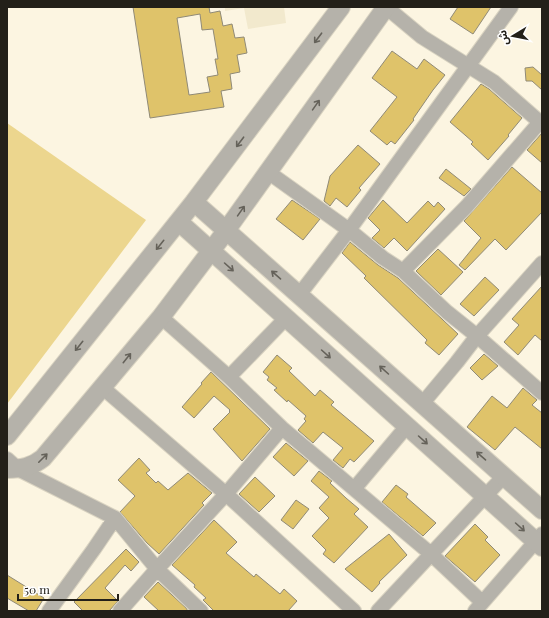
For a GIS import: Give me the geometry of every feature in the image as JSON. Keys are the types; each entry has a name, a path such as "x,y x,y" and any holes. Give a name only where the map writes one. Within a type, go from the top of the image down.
{"street":[{"path":"7,436 179,222 341,7"},
{"path":"11,466 37,463 43,458 103,388 161,317 226,231 386,7 422,37 494,82 541,123 466,206 403,271"},
{"path":"299,295 349,230 511,7"},
{"path":"268,172 349,230 382,258 403,271 447,312 477,336 542,393"},
{"path":"194,202 542,510"},
{"path":"161,317 229,377 282,428 431,554 479,607 524,555 540,540 485,496 179,222"},
{"path":"422,404 477,336 542,263"},
{"path":"229,377 286,318"},
{"path":"103,388 226,494 354,611"},
{"path":"354,489 407,426"},
{"path":"120,611 226,494 282,428"},
{"path":"11,466 115,518 157,569 201,611"},
{"path":"378,611 504,476"},
{"path":"50,611 115,518"}],"shaded area":[{"path":"225,7 284,7 286,23 248,29 244,8 225,11"},
{"path":"7,123 146,220 7,404"}],"building":[{"path":"133,7 209,7 210,13 220,11 223,26 232,24 235,38 244,37 247,53 237,55 240,72 230,74 232,89 221,91 224,107 150,118","holes":["200,14 202,30 213,29 218,59 215,59 218,75 207,77 210,92 189,95 177,18"]},
{"path":"458,7 491,7 473,34 450,19"},
{"path":"392,51 417,69 424,59 445,75 413,119 414,120 395,144 391,141 387,145 370,131 397,97 372,78"},
{"path":"533,67 542,75 542,90 532,81 526,81 525,68"},
{"path":"481,84 489,89 522,118 508,135 509,136 488,160 471,144 473,142 450,122"},
{"path":"542,133 542,163 527,150"},
{"path":"358,145 380,164 359,188 361,190 347,207 336,198 330,206 324,201 330,176"},
{"path":"512,167 542,193 542,212 506,250 495,239 465,270 459,265 481,238 464,221"},
{"path":"446,169 471,189 464,196 439,178"},
{"path":"292,200 320,219 303,240 276,219"},
{"path":"383,200 407,223 428,201 434,207 438,202 445,209 407,251 394,238 384,248 372,238 380,230 368,218"},
{"path":"350,242 378,265 398,278 458,334 439,355 425,343 427,340 364,278 366,276 342,253"},
{"path":"438,249 463,272 441,295 416,271"},
{"path":"485,277 499,290 474,316 460,304"},
{"path":"542,286 542,341 535,335 518,355 504,342 519,325 512,319"},
{"path":"484,354 498,366 482,380 470,368"},
{"path":"277,355 292,368 289,371 315,396 320,390 334,402 331,405 374,441 354,462 350,459 343,468 333,460 343,448 323,432 313,443 298,430 306,421 304,419 306,416 274,390 277,388 267,380 269,377 263,372"},
{"path":"211,372 270,429 242,461 213,429 230,412 230,410 214,396 194,418 182,407"},
{"path":"523,388 537,400 532,405 542,413 542,449 515,427 495,450 467,427 492,396 507,408"},
{"path":"286,443 308,461 294,476 273,457"},
{"path":"139,458 150,470 146,473 156,483 158,481 168,490 188,473 212,493 202,503 204,505 159,554 147,543 120,512 135,496 118,480"},
{"path":"319,471 332,481 330,483 359,509 354,514 368,527 334,563 323,554 326,550 312,536 329,518 319,508 329,497 311,481"},
{"path":"255,477 275,496 259,512 239,494"},
{"path":"396,485 408,494 406,497 436,523 423,536 382,502"},
{"path":"296,500 309,509 293,529 281,520"},
{"path":"214,520 237,542 226,553 254,577 256,574 280,594 284,589 297,601 288,611 214,611 203,600 206,598 194,587 195,585 172,565"},
{"path":"475,524 488,537 485,540 500,555 475,582 445,556"},
{"path":"389,534 407,555 379,582 380,583 372,592 345,569"},
{"path":"126,549 139,562 131,571 125,565 105,588 118,601 109,611 83,611 74,602"},
{"path":"7,575 44,598 36,611 29,611 7,598"},
{"path":"158,582 188,611 159,611 144,597"}]}
